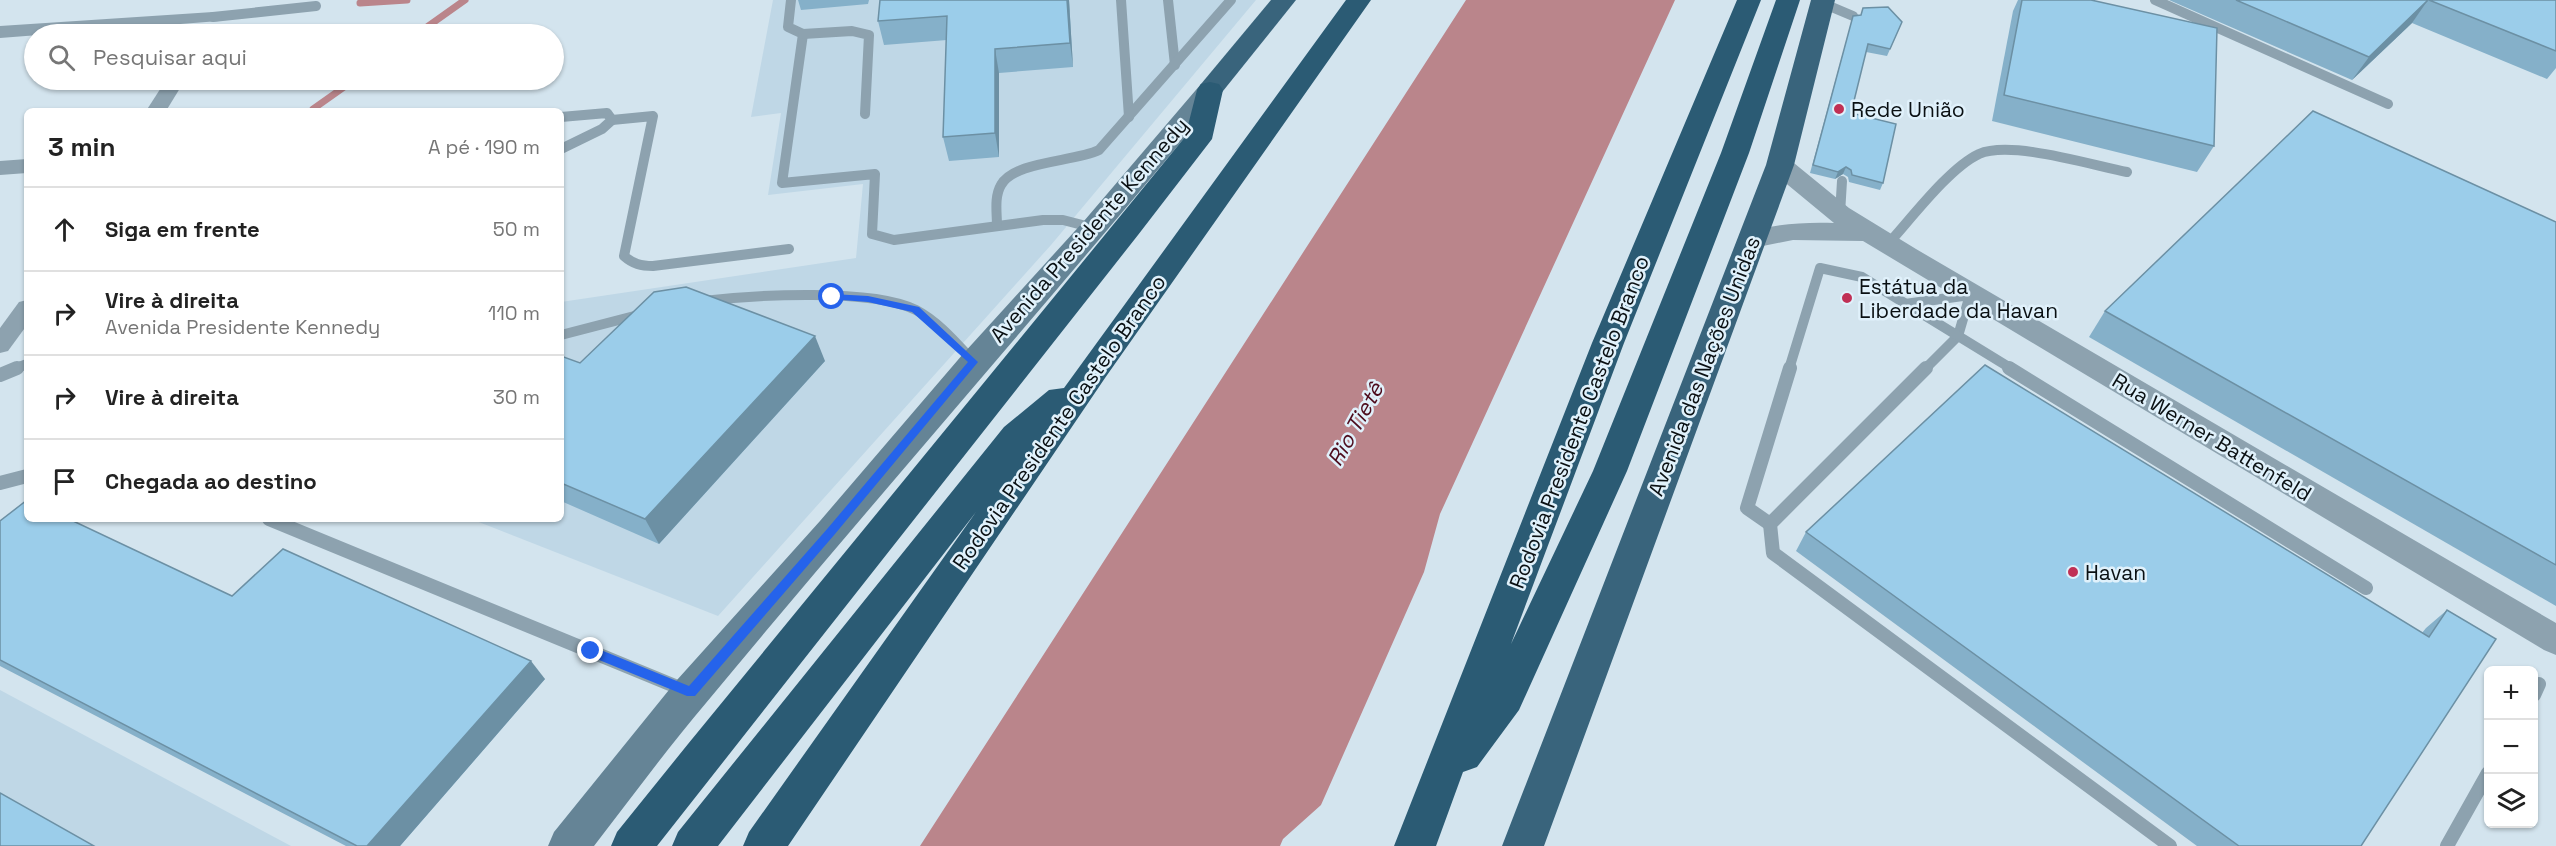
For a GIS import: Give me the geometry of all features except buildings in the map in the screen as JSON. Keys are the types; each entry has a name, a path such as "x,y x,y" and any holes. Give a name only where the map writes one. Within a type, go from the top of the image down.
{"highway":[{"name":"Avenida Presidente Kennedy","path":"1210,90 1284,0"},
{"name":"Rodovia Presidente Castelo Branco","path":"764,846 1094,370 1359,0"},
{"name":"Rodovia Presidente Castelo Branco","path":"1415,846 1608,343 1749,0"},
{"path":"1440,784 1505,698 1610,471 1735,153 1788,0"},
{"name":"Avenida das Nações Unidas","path":"1523,846 1780,165 1822,1"},
{"path":"632,846 870,545 1000,390 1198,139 1210,90"},
{"path":"693,846 1016,436 1094,370"}],"main road":[{"name":"Avenida Presidente Kennedy","path":"569,846 691,692 832,531 974,362 1094,228 1210,90"}],"street":[{"path":"208,24 223,0"},
{"path":"114,24 213,17"},
{"path":"0,32 24,30"},
{"path":"158,108 169,90"},
{"name":"Rua Werner Battenfeld","path":"1780,165 1840,214 1970,295 2556,640"},
{"path":"0,168 24,166"},
{"path":"1753,239 1793,231 1878,238"},
{"path":"0,345 24,312"}],"lane":[{"path":"791,0 788,27 803,34 852,31 869,35 865,114"},
{"path":"1121,0 1129,117"},
{"path":"1168,0 1174,65"},
{"path":"997,226 1001,184 1007,177 1019,170 1090,157 1100,150 1174,65 1222,4 1231,0"},
{"path":"2155,0 2388,104"},
{"path":"1822,1 1853,16"},
{"path":"213,17 316,6"},
{"path":"803,34 782,183 875,174 872,234 894,240 1055,219 1094,228"},
{"path":"564,117 601,113 611,116 612,120"},
{"path":"564,148 603,129 612,120 653,116 624,256 630,262 639,266 653,266 789,249"},
{"path":"1878,238 1959,167 1989,150 2009,150 2127,172"},
{"path":"1840,214 1842,181"},
{"path":"2170,846 1773,553 1770,524 1747,507 1820,268 1862,277 2366,588"},
{"path":"1770,524 1958,336 1970,295 1905,304"},
{"path":"685,304 727,298 832,297 891,303 915,309 974,362"},
{"path":"564,333 652,311"},
{"path":"0,375 24,365"},
{"path":"0,483 24,477"},
{"path":"276,522 691,692"},
{"path":"2446,846 2487,774"}],"shaded area":[{"path":"773,0 1256,0 1051,245 718,616 479,522 564,522 564,302 856,258 863,184 768,195 781,113 751,117"},
{"path":"0,690 291,846 0,846"}],"water":[{"name":"Rio Tietê","path":"1466,0 1675,0 1440,514 1424,572 1321,805 1283,839 1280,846 920,846"}],"waterway":[{"path":"360,3 407,0"},
{"path":"431,24 465,0"},
{"path":"314,108 340,90"}],"place":[{"name":"Rede União","path":"1839,109"},
{"name":"Estátua da Liberdade da Havan","path":"1847,298"},
{"name":"Havan","path":"2073,572"}],"route":[{"path":"591,651 691,692 832,531 974,362 959,346 915,309 868,299 832,297"}]}
